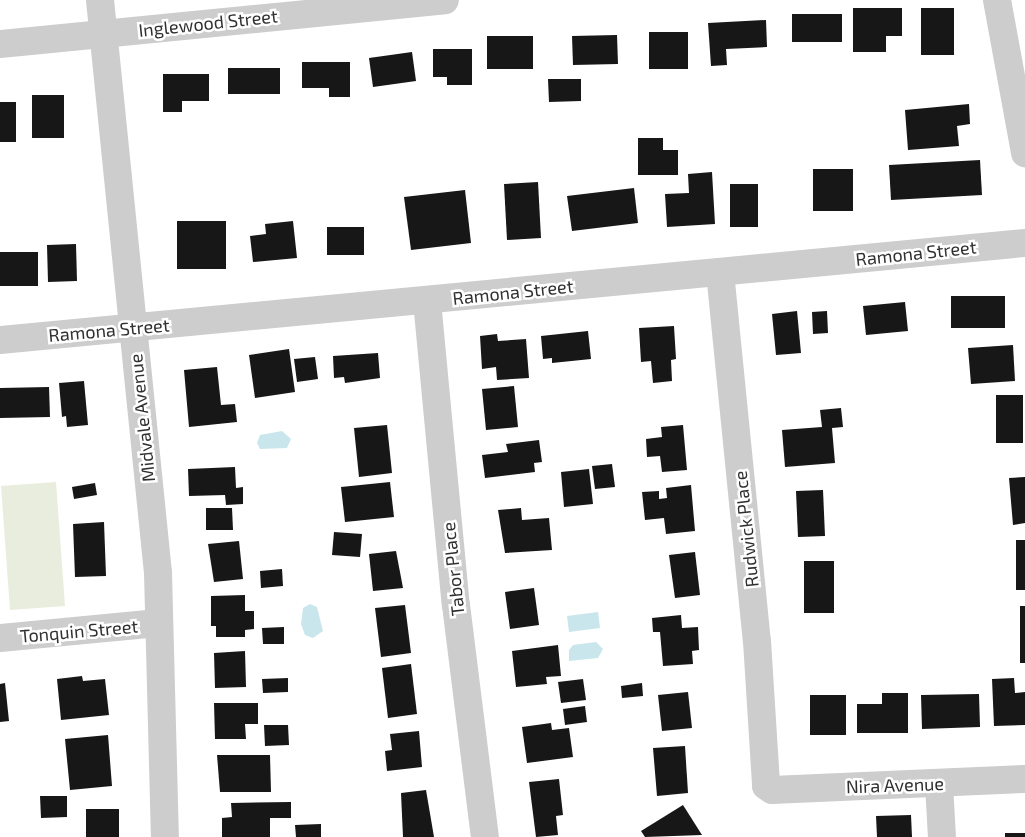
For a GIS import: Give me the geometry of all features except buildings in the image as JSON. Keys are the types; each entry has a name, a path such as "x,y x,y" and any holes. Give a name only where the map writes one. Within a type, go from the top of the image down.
{"street":[{"name":"Midvale Avenue","path":"100,0 158,573 165,837"},
{"name":"Inglewood Street","path":"0,44 445,0"},
{"path":"997,0 1017,64 1025,154"},
{"name":"Ramona Street","path":"0,340 1025,243"},
{"name":"Rudwick Place","path":"720,272 757,641 766,786"},
{"name":"Tabor Place","path":"428,301 456,605 486,837"},
{"name":"Tonquin Street","path":"0,638 158,623"},
{"name":"Nira Avenue","path":"766,786 772,790 1025,779"},
{"path":"939,784 942,837"}],"green space":[{"path":"56,482 65,606 10,610 1,486"}],"water":[{"path":"282,431 291,439 287,448 260,449 257,443 260,435"},
{"path":"310,604 317,607 323,631 313,638 305,635 301,624 303,608"},
{"path":"598,612 600,628 569,632 567,616"},
{"path":"596,642 603,649 598,658 569,661 569,650 573,645"}]}
